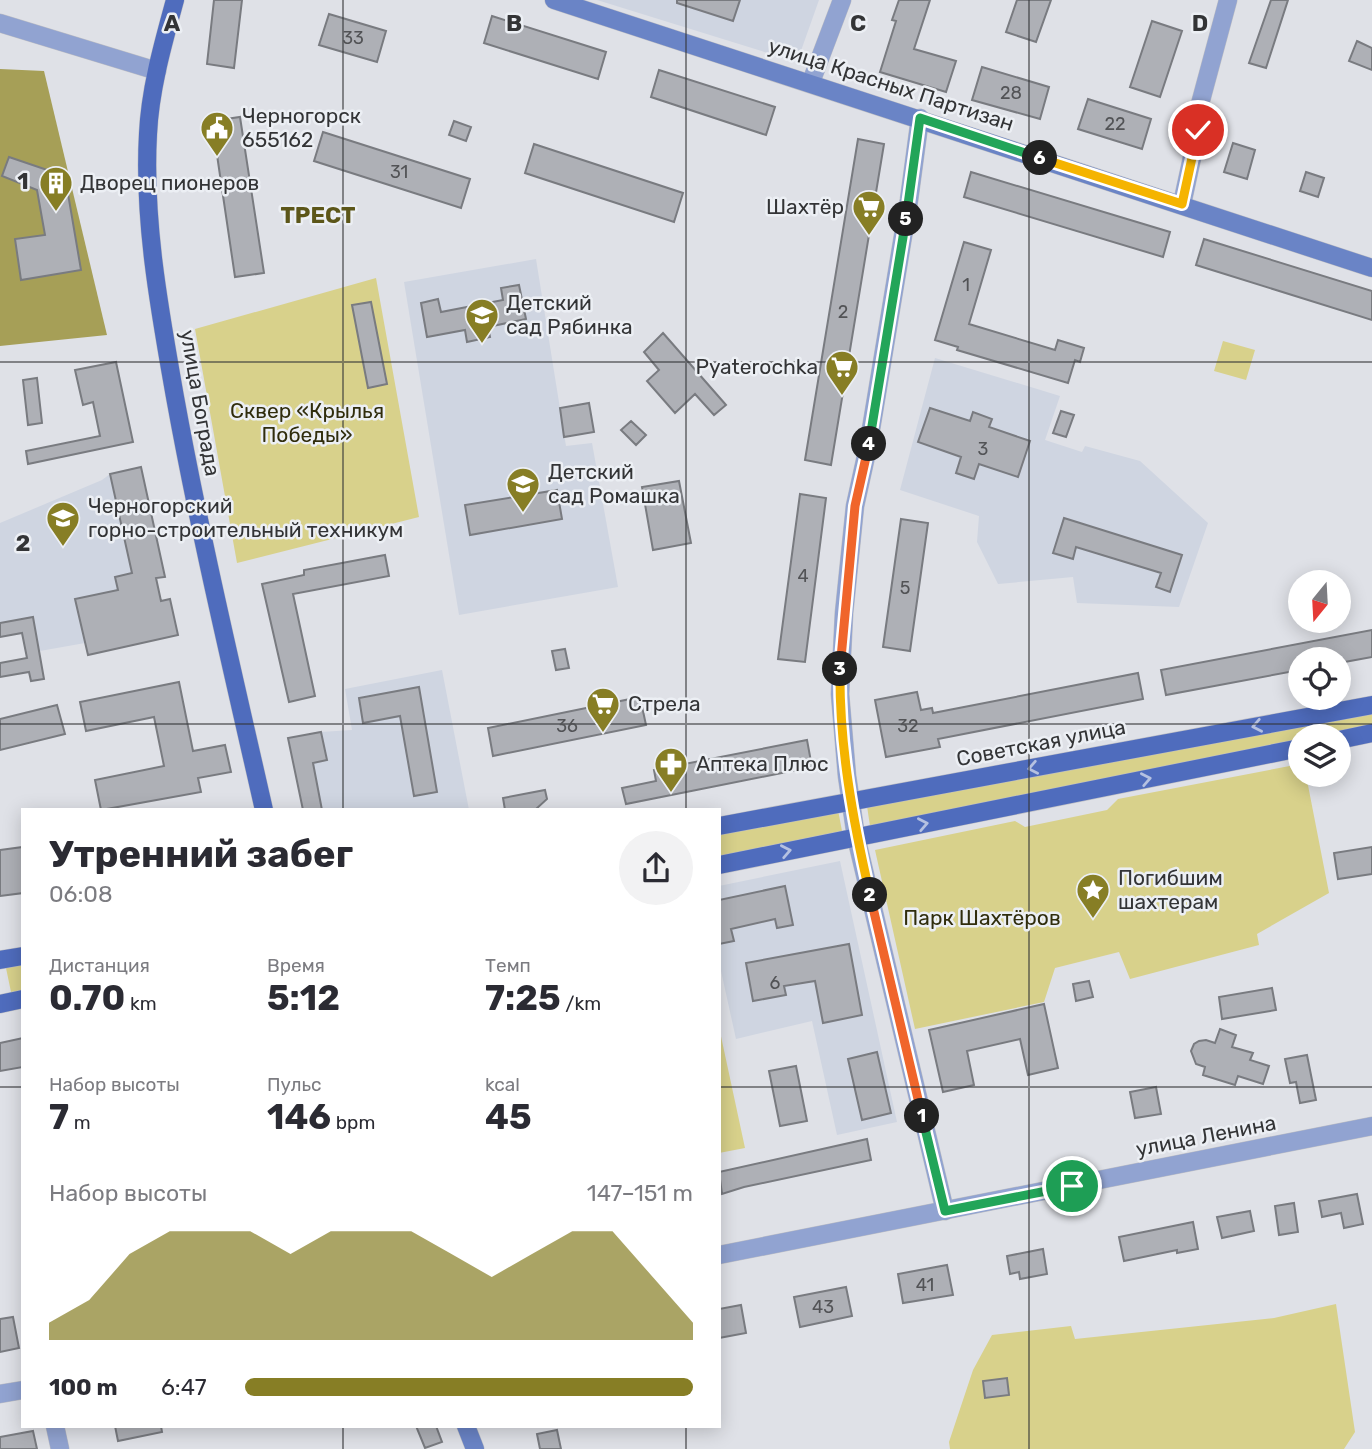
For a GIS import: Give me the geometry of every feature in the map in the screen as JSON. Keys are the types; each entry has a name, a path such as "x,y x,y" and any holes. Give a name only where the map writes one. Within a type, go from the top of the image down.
{"main road":[{"name":"улица Бограда","path":"175,0 150,101 147,173 152,241 165,338 188,470 264,808"},
{"name":"улица Красных Партизан","path":"554,0 1372,268"},
{"name":"Советская улица","path":"721,826 1372,705"},
{"path":"1351,737 1372,733"},
{"path":"721,864 1288,750"},
{"path":"0,960 21,956"},
{"path":"0,1004 21,999"},
{"path":"467,1428 475,1449"}],"street":[{"path":"811,82 842,0"},
{"path":"1182,204 1198,130 1200,104 1228,0"},
{"path":"0,23 157,71"},
{"path":"920,118 868,447 855,506 840,680 856,837 945,1211"},
{"name":"улица Ленина","path":"721,1255 1372,1126"},
{"path":"0,1394 21,1390"},
{"path":"55,1428 60,1449"}],"shaded area":[{"path":"597,0 819,0 797,62"},
{"path":"0,69 44,71 107,335 0,346"},
{"path":"536,259 566,446 592,443 618,587 459,615 404,282"},
{"path":"935,358 1060,396 1045,440 1082,452 1085,446 1140,461 1208,523 1179,607 1077,603 1073,577 998,584 977,542 979,516 900,490"},
{"name":"Черногорский горно-строительный техникум","path":"110,474 132,573 115,577 118,590 76,599 85,643 40,651 33,617 0,623 0,523 102,480"},
{"path":"442,670 469,808 303,808 288,738 352,730 345,689"},
{"path":"840,861 897,1122 837,1135 812,1021 736,1039 721,971 721,886"}],"green space":[{"name":"Сквер «Крылья Победы»","path":"376,278 419,517 237,563 195,329"},
{"path":"1223,341 1255,350 1246,380 1214,371"},
{"path":"1372,712 1372,724 1351,728 1351,724 1308,724"},
{"path":"1288,728 1288,741 870,826 867,806"},
{"name":"Парк Шахтёров","path":"1288,766 1288,787 1308,787 1329,893 1257,934 1259,945 1130,979 1119,952 1055,968 1044,1002 915,1029 875,850 1015,821 1025,827 1107,810 1118,799"},
{"path":"838,810 842,831 721,856 721,834"},
{"path":"21,965 21,990 11,992 6,968"},
{"path":"721,1036 745,1148 721,1153"},
{"path":"1336,1304 1355,1432 1344,1449 950,1449 949,1442 973,1370 992,1335 1071,1326 1075,1339 1274,1318"}],"building":[{"path":"214,0 242,0 234,68 207,64"},
{"path":"677,0 740,0 733,21 677,3"},
{"path":"899,0 930,0 914,49 956,61 946,92 880,72 896,21 892,20"},
{"path":"1017,0 1051,0 1036,42 1006,32"},
{"path":"1271,0 1288,0 1266,68 1249,63"},
{"path":"329,14 386,31 377,62 319,45"},
{"path":"492,16 606,52 598,79 484,43"},
{"path":"1152,21 1182,31 1160,97 1130,87"},
{"path":"1357,41 1372,48 1372,70 1349,61"},
{"path":"982,67 1049,87 1040,119 972,100"},
{"path":"659,70 775,107 766,135 651,97"},
{"path":"1088,99 1151,119 1142,149 1078,129"},
{"path":"240,117 264,273 235,277 212,121"},
{"path":"454,121 471,127 466,141 449,135"},
{"path":"323,132 470,179 461,208 314,161"},
{"path":"858,139 884,144 831,465 805,460"},
{"path":"1233,143 1255,150 1247,179 1224,172"},
{"path":"534,144 683,193 674,222 525,173"},
{"name":"Дворец пионеров","path":"9,157 65,176 81,270 21,280 15,239 45,235 37,190 2,176"},
{"path":"971,172 1170,232 1163,257 964,197"},
{"path":"1306,172 1324,178 1318,197 1300,191"},
{"path":"1204,239 1372,291 1372,320 1196,265"},
{"path":"964,242 991,250 969,324 1055,350 1058,340 1084,348 1080,362 1075,360 1068,383 957,350 958,347 935,340"},
{"path":"519,285 526,319 488,327 490,337 467,342 465,330 427,337 421,303 438,299 441,312 503,300 501,288"},
{"path":"371,302 387,384 368,388 352,305"},
{"path":"663,333 726,405 714,415 695,394 675,413 647,381 659,370 644,352"},
{"path":"116,362 133,442 28,464 26,451 100,436 93,402 83,405 75,370"},
{"path":"37,378 42,423 28,425 23,380"},
{"path":"589,403 594,432 564,437 560,408"},
{"path":"930,408 970,421 973,412 992,419 989,427 1030,441 1018,477 979,464 974,479 956,473 961,457 918,442"},
{"path":"1061,411 1074,415 1066,437 1053,433"},
{"path":"631,421 646,435 636,445 621,430"},
{"path":"141,467 165,577 156,578 161,601 170,599 178,635 88,655 75,599 118,590 115,577 132,573 110,474"},
{"path":"679,481 691,543 653,550 642,487"},
{"path":"557,490 562,519 470,535 465,505"},
{"path":"800,494 826,498 805,662 778,659"},
{"path":"1064,518 1182,555 1170,592 1156,587 1161,573 1076,547 1073,559 1053,553"},
{"path":"901,519 928,523 910,651 883,647"},
{"path":"385,555 389,576 293,594 315,696 289,702 262,584 304,575 304,570"},
{"path":"33,617 44,679 31,681 29,672 0,677 0,663 27,658 22,633 0,637 0,623"},
{"path":"1372,630 1372,657 1351,661 1351,647 1288,647 1288,672 1166,695 1161,670"},
{"path":"565,649 569,668 556,670 552,651"},
{"path":"1138,673 1143,699 938,739 940,747 886,757 875,700 917,692 921,710 932,708 933,713"},
{"path":"179,682 193,751 225,745 231,772 198,778 201,792 101,808 95,780 164,766 154,717 86,731 80,702"},
{"path":"419,687 437,792 414,796 400,716 363,723 359,698"},
{"path":"640,697 646,725 493,756 488,728"},
{"path":"57,705 65,734 0,750 0,719"},
{"path":"321,732 327,760 313,763 322,808 303,808 288,738"},
{"path":"807,740 812,767 626,804 622,788 656,781 654,770"},
{"path":"545,790 547,799 537,808 505,808 503,798"},
{"path":"21,847 21,893 0,896 0,850"},
{"path":"1372,847 1372,874 1338,879 1334,853"},
{"path":"785,886 793,925 777,928 775,919 731,929 734,941 721,944 721,900"},
{"path":"849,944 862,1015 823,1023 815,981 784,986 786,995 753,1001 746,963"},
{"path":"1089,981 1093,997 1076,1001 1073,984"},
{"path":"1272,988 1276,1010 1222,1019 1219,997"},
{"path":"1044,1004 1058,1068 1028,1075 1020,1039 967,1051 974,1085 943,1092 929,1030"},
{"path":"1220,1029 1236,1035 1232,1047 1253,1053 1250,1060 1269,1066 1263,1084 1238,1076 1235,1085 1203,1075 1205,1067 1196,1064 1191,1051 1199,1041 1215,1043"},
{"path":"21,1038 21,1067 0,1071 0,1043"},
{"path":"877,1052 891,1113 862,1120 848,1059"},
{"path":"1307,1055 1316,1100 1300,1103 1296,1082 1290,1083 1285,1059"},
{"path":"796,1066 807,1121 780,1126 769,1071"},
{"path":"1156,1087 1161,1114 1135,1118 1130,1092"},
{"path":"867,1139 871,1160 722,1194 721,1172"},
{"path":"1357,1194 1363,1224 1344,1228 1341,1213 1322,1217 1319,1201"},
{"path":"1294,1203 1298,1232 1279,1235 1275,1206"},
{"path":"1250,1211 1254,1231 1222,1238 1217,1217"},
{"path":"1193,1222 1198,1249 1177,1253 1177,1250 1124,1261 1119,1237"},
{"path":"1043,1249 1047,1274 1020,1279 1019,1272 1010,1274 1007,1256"},
{"path":"947,1265 953,1295 903,1303 898,1274"},
{"path":"846,1287 852,1316 800,1327 794,1297"},
{"path":"741,1305 746,1333 721,1338 721,1309"},
{"path":"13,1317 19,1348 0,1352 0,1319"},
{"path":"1007,1378 1009,1395 985,1398 983,1381"},
{"path":"115,1428 161,1428 162,1432 118,1441"},
{"path":"417,1428 437,1428 442,1442 425,1448"},
{"path":"557,1430 561,1449 540,1449 537,1434"},
{"path":"33,1431 37,1449 0,1449 0,1437"}],"place":[{"name":"Черногорск 655162","path":"217,158"},
{"name":"Дворец пионеров","path":"56,213"},
{"name":"Шахтёр","path":"869,237"},
{"name":"Детский сад Рябинка","path":"482,345"},
{"name":"Pyaterochka","path":"842,397"},
{"name":"Детский сад Ромашка","path":"523,514"},
{"name":"Черногорский горно-строительный техникум","path":"63,548"},
{"name":"Стрела","path":"603,734"},
{"name":"Аптека Плюс","path":"671,794"},
{"name":"Погибшим шахтерам","path":"1093,920"}],"district":[{"name":"ТРЕСТ","path":"318,215"}],"route":[{"path":"1072,1186 945,1211 856,837 847,776 840,667 855,506 866,459 920,118 1182,204 1198,130"}]}
